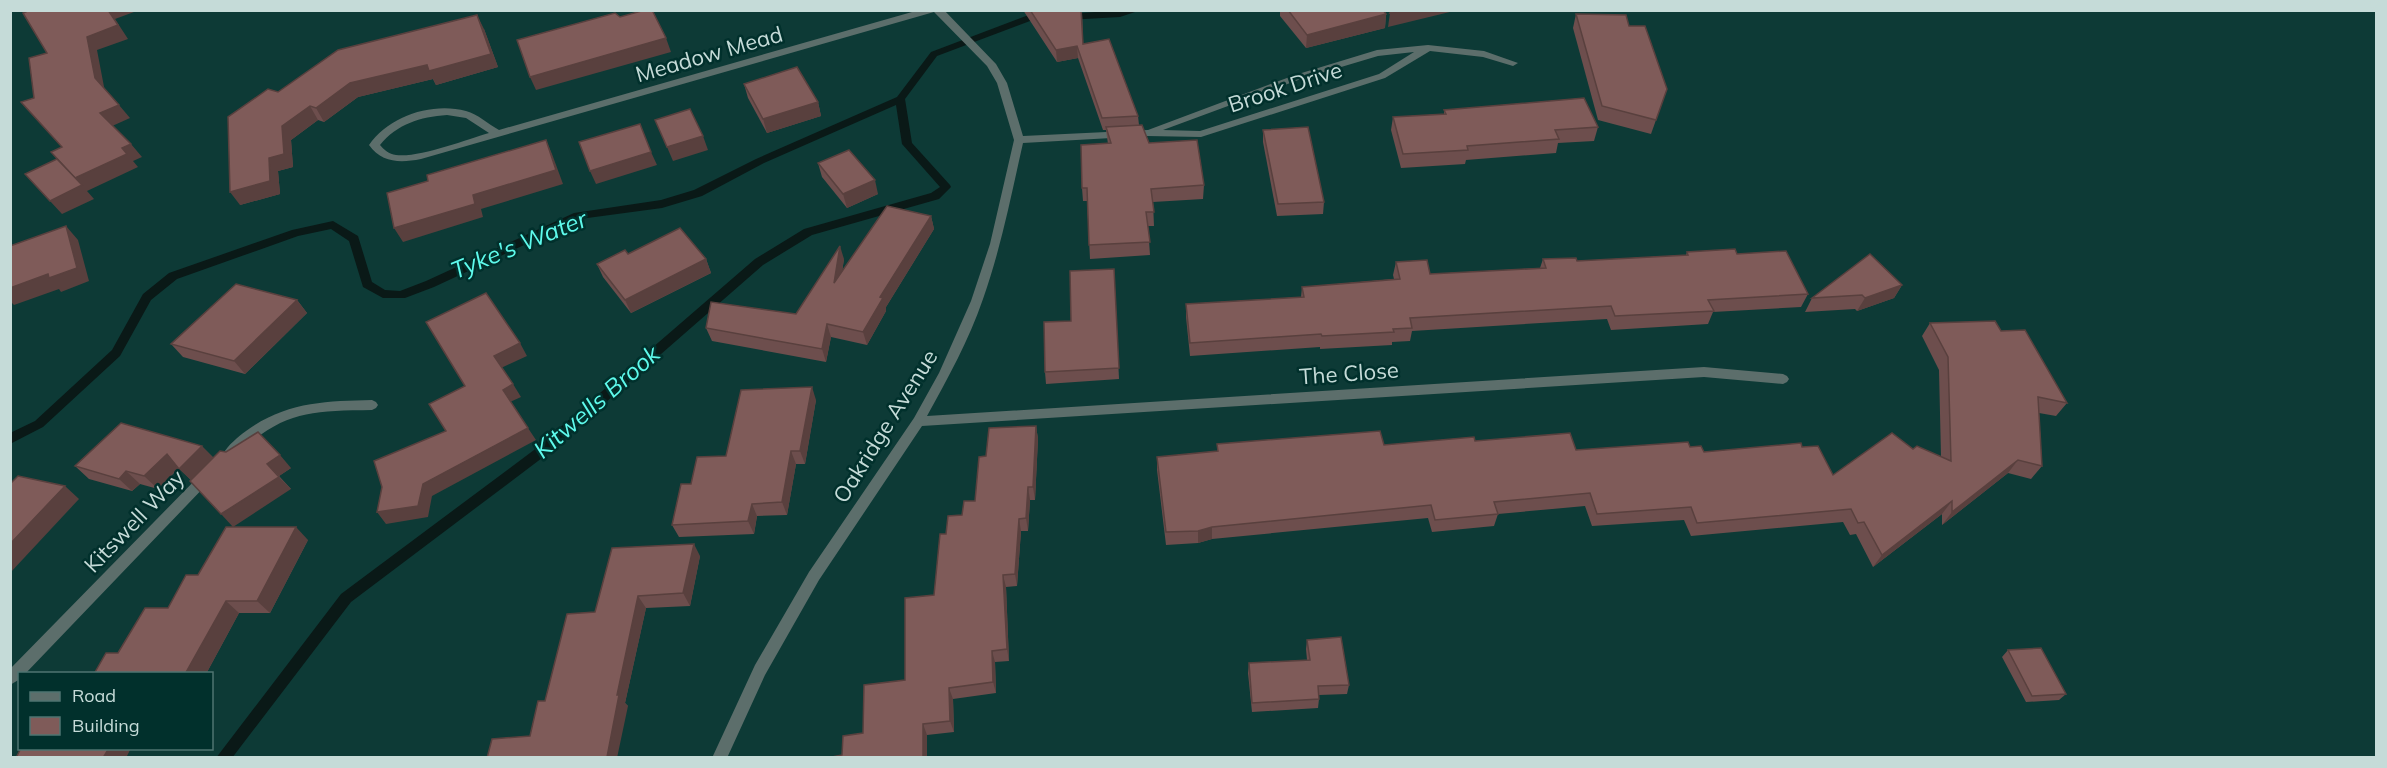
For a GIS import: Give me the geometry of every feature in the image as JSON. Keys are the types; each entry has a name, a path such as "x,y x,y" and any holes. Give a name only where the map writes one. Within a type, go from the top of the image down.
{"street":[{"name":"Meadow Mead","path":"497,134 467,115 452,112 435,113 410,119 390,128 374,145 380,154 397,160 421,156 931,10"},
{"name":"Oakridge Avenue","path":"719,758 760,670 814,576 918,421 945,374 977,301 995,244 1019,140 1002,83 991,64 938,10"},
{"name":"Brook Drive","path":"1147,133 1298,77 1377,53 1428,48 1484,54 1513,63"},
{"name":"Brook Drive","path":"1019,140 1147,133 1201,134 1382,76 1428,48"},
{"name":"The Close","path":"918,421 1704,372 1783,379"},
{"name":"Kitswell Way","path":"10,679 216,467 257,429 296,409 372,405"}],"building":[{"path":"30,10 108,10 118,25 87,37 95,78 119,105 100,113 131,144 122,148 127,154 75,178 51,152 62,147 21,102 34,98 29,58 47,53 23,13"},
{"path":"652,10 666,38 530,77 517,40 615,13 620,17"},
{"path":"1030,10 1081,10 1083,44 1109,39 1138,116 1102,118 1077,46 1056,50"},
{"path":"1288,10 1383,10 1386,14 1307,35"},
{"path":"1576,14 1626,15 1629,26 1645,26 1667,89 1656,120 1602,106"},
{"path":"477,15 491,54 429,71 427,65 350,83 316,108 310,106 282,126 284,154 269,158 270,181 230,192 228,117 268,89 278,92 338,50"},
{"path":"797,67 818,102 763,119 744,84"},
{"path":"1584,98 1598,127 1555,130 1559,139 1467,146 1468,150 1403,154 1393,117 1446,114 1444,110"},
{"path":"690,109 703,136 667,147 655,120"},
{"path":"640,124 651,152 590,171 579,142"},
{"path":"1142,125 1149,143 1197,140 1204,185 1151,189 1154,212 1146,212 1150,242 1089,245 1087,188 1082,188 1081,145 1111,143 1106,127"},
{"path":"1308,127 1324,202 1278,204 1263,130"},
{"path":"546,140 556,170 473,195 475,204 394,228 387,193 428,181 427,175"},
{"path":"849,150 875,180 843,194 818,163"},
{"path":"57,159 82,185 50,201 25,174"},
{"path":"887,206 931,216 880,297 883,298 863,332 827,324 822,349 706,328 711,302 796,314 840,246 834,283"},
{"path":"66,226 77,268 49,278 48,274 10,288 10,246"},
{"path":"680,228 706,259 625,300 597,264 625,250 628,254"},
{"path":"1735,249 1737,254 1786,251 1808,294 1708,300 1714,311 1615,316 1611,306 1410,318 1412,328 1393,329 1394,332 1322,336 1321,334 1190,343 1186,304 1304,297 1302,287 1400,279 1396,262 1427,260 1430,274 1546,268 1543,259 1576,258 1577,261 1688,255 1687,252"},
{"path":"1870,254 1902,285 1865,298 1862,295 1812,298"},
{"path":"1114,269 1119,368 1045,372 1044,322 1071,321 1070,271"},
{"path":"236,284 297,300 234,361 171,344"},
{"path":"486,293 520,343 494,356 513,384 503,390 528,428 423,484 418,506 377,512 382,487 374,461 446,431 429,404 465,386 426,322"},
{"path":"1995,321 2001,331 2025,330 2067,403 2038,397 2042,466 2018,460 1952,512 1952,501 1882,555 1864,522 1858,523 1851,509 1697,523 1691,507 1597,514 1590,493 1494,502 1498,514 1435,520 1431,505 1212,527 1198,531 1166,532 1157,457 1218,451 1217,444 1380,431 1384,445 1474,437 1475,441 1570,433 1576,450 1688,442 1690,447 1701,446 1704,452 1801,443 1802,447 1818,446 1833,475 1892,433 1913,449 1917,446 1951,461 1948,357 1930,323"},
{"path":"812,387 800,451 791,451 782,502 752,504 748,521 672,525 681,484 691,484 697,457 726,456 741,390"},
{"path":"121,423 202,446 179,469 167,454 144,476 126,471 119,479 75,466"},
{"path":"1036,426 1033,487 1028,487 1026,518 1019,519 1015,574 1003,575 1007,649 992,651 993,682 949,688 950,721 923,724 923,758 827,758 842,755 843,736 863,733 864,685 905,680 905,598 934,595 940,534 946,534 948,516 962,515 964,501 975,501 979,457 986,456 989,428"},
{"path":"258,432 280,455 267,464 279,477 221,514 190,481 220,451 226,452"},
{"path":"18,476 65,486 10,544 10,484"},
{"path":"226,527 296,527 257,601 226,601 186,672 95,672 106,653 118,653 145,608 168,608 186,575 198,575"},
{"path":"694,544 683,593 638,596 617,695 619,695 607,757 487,758 492,739 530,736 538,701 545,701 567,614 595,612 612,548"},
{"path":"1341,637 1349,685 1318,686 1319,699 1252,703 1249,663 1310,660 1307,640"},
{"path":"2041,648 2066,694 2032,696 2008,650"},
{"path":"20,750 108,750 103,758 16,758"}],"waterway":[{"name":"Tyke's Water","path":"1067,17 1120,14 1137,10"},
{"name":"Tyke's Water","path":"900,99 934,54 1029,18 1043,18"},
{"name":"Tyke's Water","path":"10,439 39,424 116,353 147,297 173,276 296,233 333,225 354,239 367,284 383,294 401,295 578,216 662,204 698,193 760,161 900,99"},
{"name":"Kitwells Brook","path":"223,758 346,598 538,454 759,262 808,232 935,196 946,187 907,144 900,99"}]}
